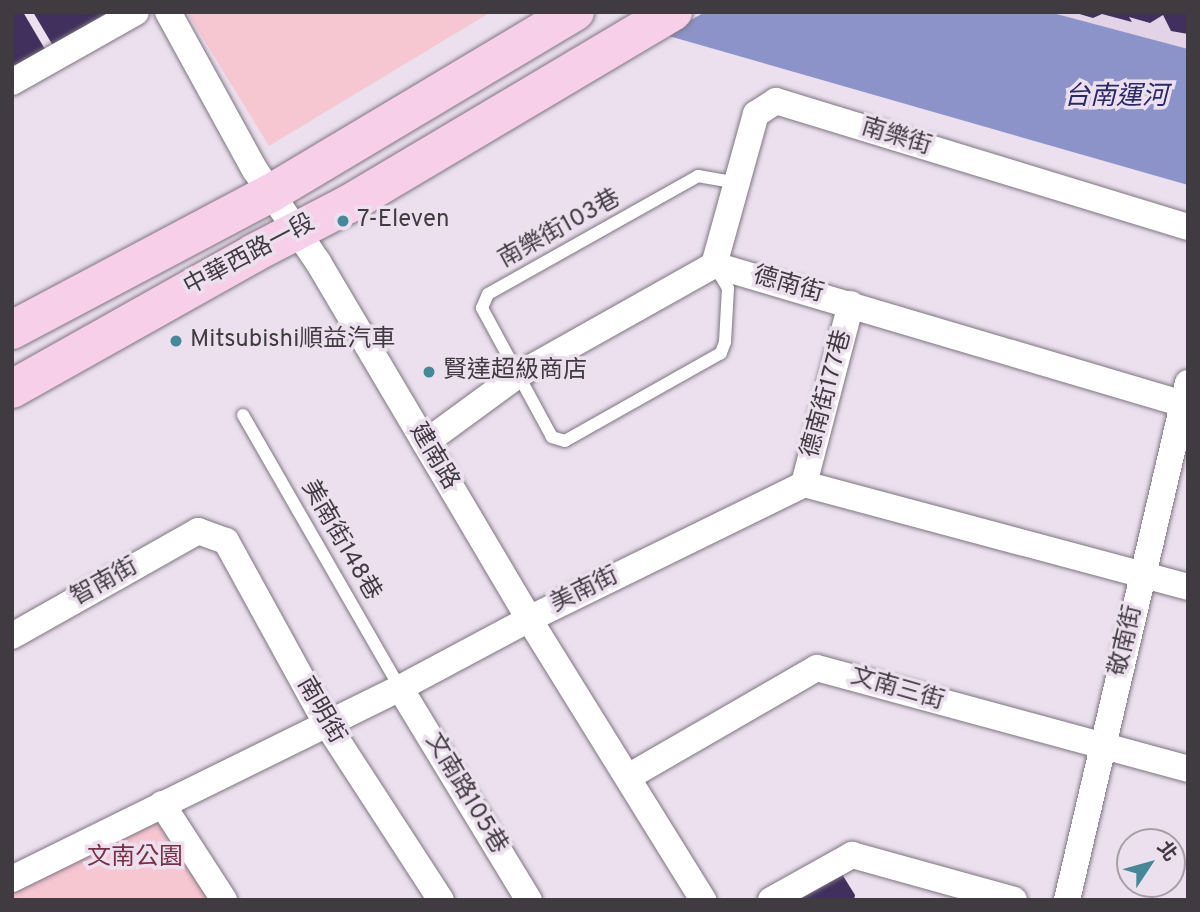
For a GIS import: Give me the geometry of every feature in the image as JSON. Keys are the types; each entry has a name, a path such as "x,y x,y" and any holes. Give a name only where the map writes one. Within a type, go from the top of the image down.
{"main road":[{"name":"中華西路一段","path":"12,388 349,204 673,12"},
{"name":"中華西路一段","path":"12,330 271,193 563,19"}],"street":[{"path":"12,82 136,12"},
{"name":"建南路","path":"167,12 271,193 298,230 529,619 703,900"},
{"name":"南樂街","path":"714,265 757,114 776,101 1188,227"},
{"path":"425,443 518,374 714,265"},
{"name":"德南街","path":"714,265 1186,397"},
{"name":"德南街177巷","path":"804,484 851,304"},
{"name":"敬南街","path":"1067,900 1186,397"},
{"path":"804,484 1188,587"},
{"name":"美南街","path":"12,878 400,688 529,619 804,484"},
{"name":"智南街","path":"12,636 198,531"},
{"name":"南明街","path":"198,531 226,541 326,723 441,900"},
{"name":"文南三街","path":"628,777 817,668 1188,769"},
{"name":"文南路105巷","path":"400,688 530,900"},
{"path":"162,804 224,900"},
{"path":"771,900 852,855 1014,900"}],"lane":[{"name":"南樂街103巷","path":"518,374 482,309 488,294 698,176 736,183"},
{"path":"518,374 552,438 565,441 721,353 725,342 728,288 714,265"},
{"name":"美南街148巷","path":"243,415 400,688"}],"shaded area":[{"path":"1049,12 1188,12 1188,49 1181,48"}],"green space":[{"path":"187,12 491,12 269,146"},
{"name":"文南公園","path":"150,808 209,900 12,900 12,874"}],"water":[{"name":"台南運河","path":"585,12 1049,12 1188,49 1188,185"}],"pier":[{"path":"581,12 705,12 659,38"}],"building":[{"path":"12,12 23,12 46,51 12,69"},
{"path":"33,12 115,12 55,49"},
{"path":"1188,12 1188,34 1171,31 1163,15 1150,23 1129,17 1132,22 1102,14 1093,18 1076,13"},
{"path":"840,871 855,895 854,900 787,900"}],"place":[{"name":"7-Eleven","path":"343,221"},
{"name":"Mitsubishi順益汽車","path":"176,341"},
{"name":"賢達超級商店","path":"429,372"}]}
